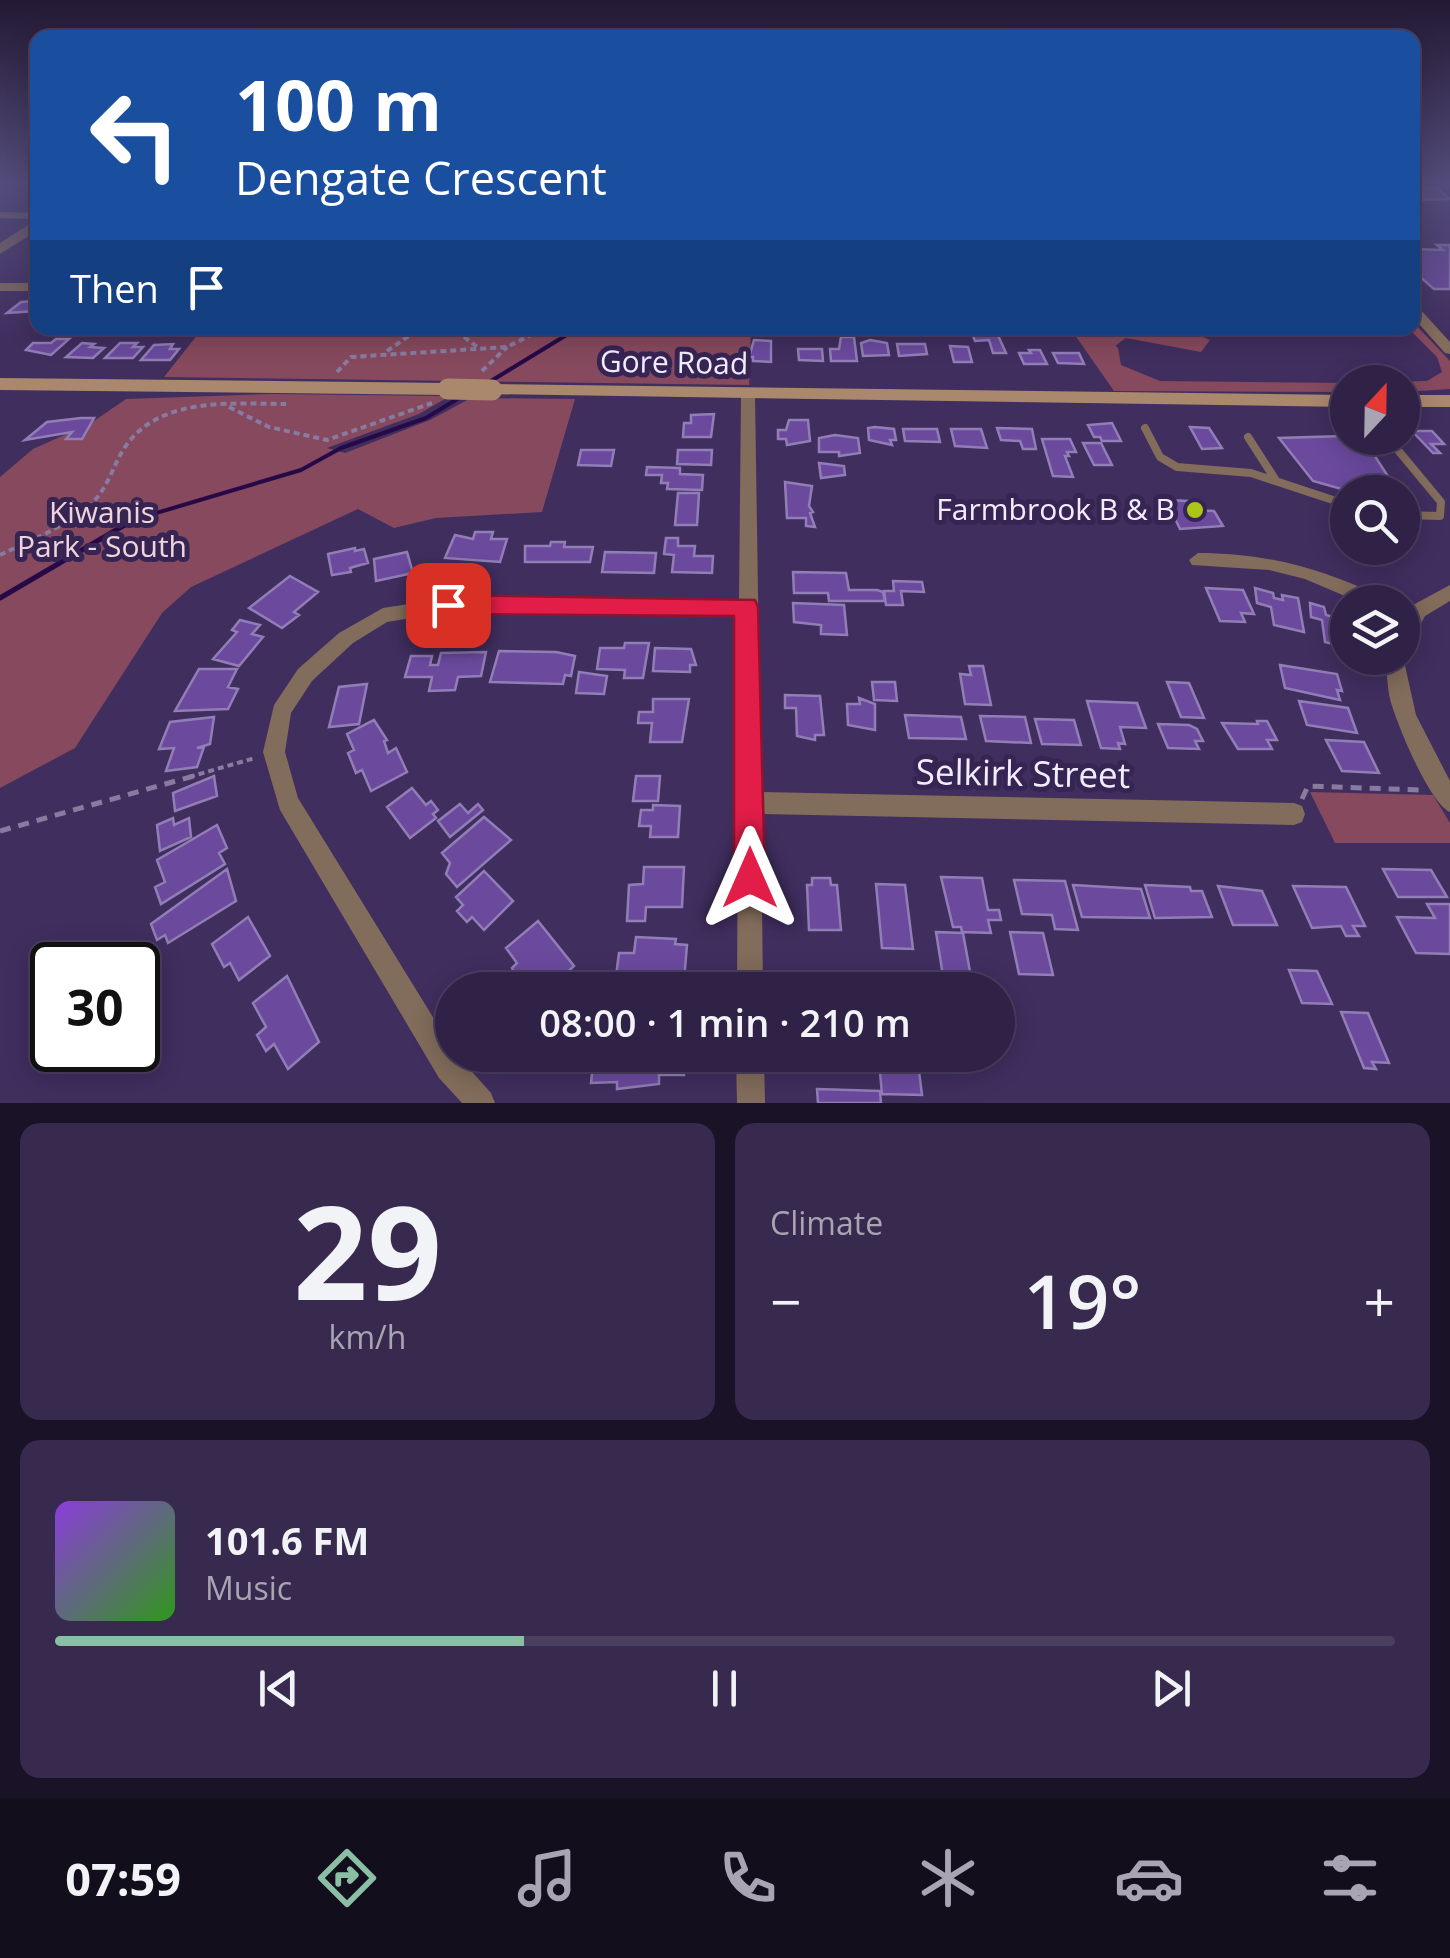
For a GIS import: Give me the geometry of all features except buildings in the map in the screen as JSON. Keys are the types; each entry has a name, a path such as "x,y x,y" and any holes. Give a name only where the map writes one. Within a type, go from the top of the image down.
{"main road":[{"name":"Gore Road","path":"0,384 444,393 483,384 748,395 1330,401"},
{"path":"1420,401 1450,402"}],"street":[{"path":"0,287 30,287"},
{"path":"1420,314 1450,334"},
{"path":"1420,317 1450,350"},
{"path":"748,395 750,972"},
{"path":"1198,560 1271,561 1337,585"},
{"path":"1420,610 1450,592"},
{"path":"480,1103 449,1068 288,802 274,752 281,711 305,675 346,638 383,614 448,605 746,607"},
{"path":"1397,675 1400,704 1422,756 1450,801"},
{"name":"Selkirk Street","path":"750,803 1294,814"},
{"path":"750,1072 751,1103"}],"lane":[{"path":"1145,428 1160,457 1177,467 1275,479 1330,499"},
{"path":"1248,437 1275,479"},
{"path":"1402,455 1419,475"},
{"path":"1420,477 1441,502 1440,516 1420,515"}],"path":[{"path":"384,354 410,335"},
{"path":"461,335 480,349"},
{"path":"324,372 337,373 351,357 508,347 531,335"},
{"path":"483,384 508,347"},
{"path":"226,406 269,427 326,440 424,408 444,393"},
{"path":"0,555 86,508 100,494 126,445 152,422 189,407 292,403"},
{"path":"0,831 164,787 274,752"},
{"path":"1308,786 1418,790"}],"green space":[{"path":"1420,329 1450,361 1450,389 1420,391 1420,381 1442,372 1437,357 1415,335 1420,335"},
{"path":"197,335 751,335 749,385 164,377"},
{"path":"1075,335 1198,335 1210,340 1201,352 1126,338 1116,346 1121,365 1160,381 1330,383 1330,392 1114,391"},
{"name":"Kiwanis Park - South","path":"272,394 450,396 419,414 327,448 345,453 430,420 471,398 575,399 542,512 436,518 394,528 358,509 191,587 162,613 75,748 0,788 0,477 33,449 91,423 126,399"},
{"path":"1310,792 1433,795 1450,823 1450,843 1335,843"}],"waterway":[{"path":"491,381 567,335"},
{"path":"124,526 136,519 301,470 341,448 426,418 459,398"},
{"path":"0,598 128,523"}],"place":[{"name":"Farmbrook B & B","path":"1195,510"}],"route":[{"path":"448,605 746,607 750,878"}]}
